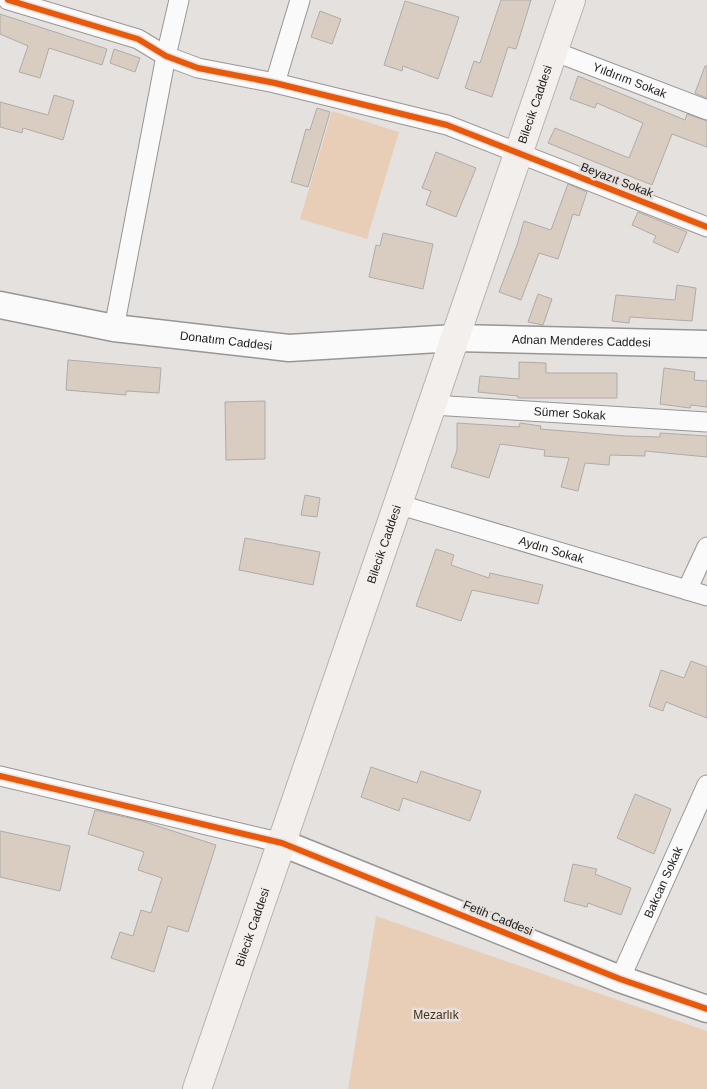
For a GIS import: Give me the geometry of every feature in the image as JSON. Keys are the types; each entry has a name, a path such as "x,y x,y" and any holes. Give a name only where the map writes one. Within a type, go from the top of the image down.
{"main road":[{"name":"Bilecik Caddesi","path":"197,1089 571,0"}],"street":[{"path":"114,328 166,56 179,0"},
{"path":"275,83 300,0"},
{"name":"Beyazıt Sokak","path":"15,1 138,39 166,56 198,68 275,83 447,125 707,227"},
{"name":"Yıldırım Sokak","path":"554,51 707,110"},
{"name":"Donatım Caddesi","path":"0,305 114,328 289,348 455,338"},
{"name":"Adnan Menderes Caddesi","path":"455,338 707,344"},
{"name":"Sümer Sokak","path":"432,405 707,422"},
{"name":"Aydın Sokak","path":"398,504 707,596"},
{"path":"687,590 707,547"},
{"path":"0,776 282,843"},
{"name":"Bakcan Sokak","path":"620,979 707,785"},
{"name":"Fetih Caddesi","path":"282,843 620,979 707,1009"}],"green space":[{"path":"332,111 399,132 367,239 300,219"},
{"name":"Mezarlık","path":"376,916 707,1031 707,1089 348,1089"}],"building":[{"path":"501,0 531,0 516,49 508,47 492,97 465,88 474,61 480,63"},
{"path":"405,1 459,17 438,79 403,66 402,71 384,65"},
{"path":"320,11 341,19 332,44 311,37"},
{"path":"0,14 107,49 102,65 49,48 40,78 19,72 28,46 0,34"},
{"path":"114,49 140,58 135,72 110,63"},
{"path":"705,66 707,66 707,98 695,93"},
{"path":"578,76 685,120 687,114 707,121 707,147 672,134 652,185 548,143 555,128 629,158 643,123 597,103 595,108 570,99"},
{"path":"54,95 74,101 63,140 23,128 22,133 0,127 0,102 48,115"},
{"path":"317,108 330,112 308,187 291,182 306,129 310,130"},
{"path":"436,152 476,168 456,217 426,205 431,191 422,188"},
{"path":"568,184 587,192 579,216 573,214 558,259 539,253 521,300 499,292 524,221 551,230"},
{"path":"638,212 687,232 678,253 653,242 656,236 632,225"},
{"path":"383,233 433,244 423,289 369,277 376,245 380,246"},
{"path":"677,285 696,288 692,321 630,317 629,323 612,321 616,295 675,300"},
{"path":"538,294 552,299 543,325 528,322"},
{"path":"68,360 161,368 159,393 126,391 126,395 66,390"},
{"path":"519,362 546,363 546,373 617,373 617,398 518,398 518,396 478,392 480,376 519,379"},
{"path":"664,368 695,372 694,380 707,381 707,407 691,405 690,408 660,404"},
{"path":"265,401 265,459 226,460 225,402"},
{"path":"457,423 519,427 520,423 541,426 540,429 626,436 660,437 660,433 707,436 707,457 645,451 645,456 610,455 609,465 585,463 578,491 561,487 569,458 544,456 545,450 500,444 489,478 451,467 457,450"},
{"path":"305,495 320,498 317,517 301,515"},
{"path":"245,538 320,552 313,585 239,570"},
{"path":"436,549 454,555 451,565 489,578 490,573 543,585 538,604 472,590 461,621 416,606"},
{"path":"691,661 707,667 707,718 666,702 663,711 649,706 661,670 684,678"},
{"path":"371,767 417,783 421,771 481,791 470,821 403,798 399,811 361,797"},
{"path":"635,794 671,809 654,854 617,838"},
{"path":"95,810 142,821 216,845 188,932 168,926 154,972 111,958 120,932 133,936 141,910 151,913 162,878 138,870 144,852 88,834"},
{"path":"0,831 70,846 60,891 0,877"},
{"path":"573,864 597,869 595,874 631,888 621,915 588,903 587,907 564,901"}],"cycle path":[{"path":"8,0 138,39 166,56 198,68 275,83 447,125 707,227"},
{"path":"0,776 282,843 620,979 707,1009"}]}
